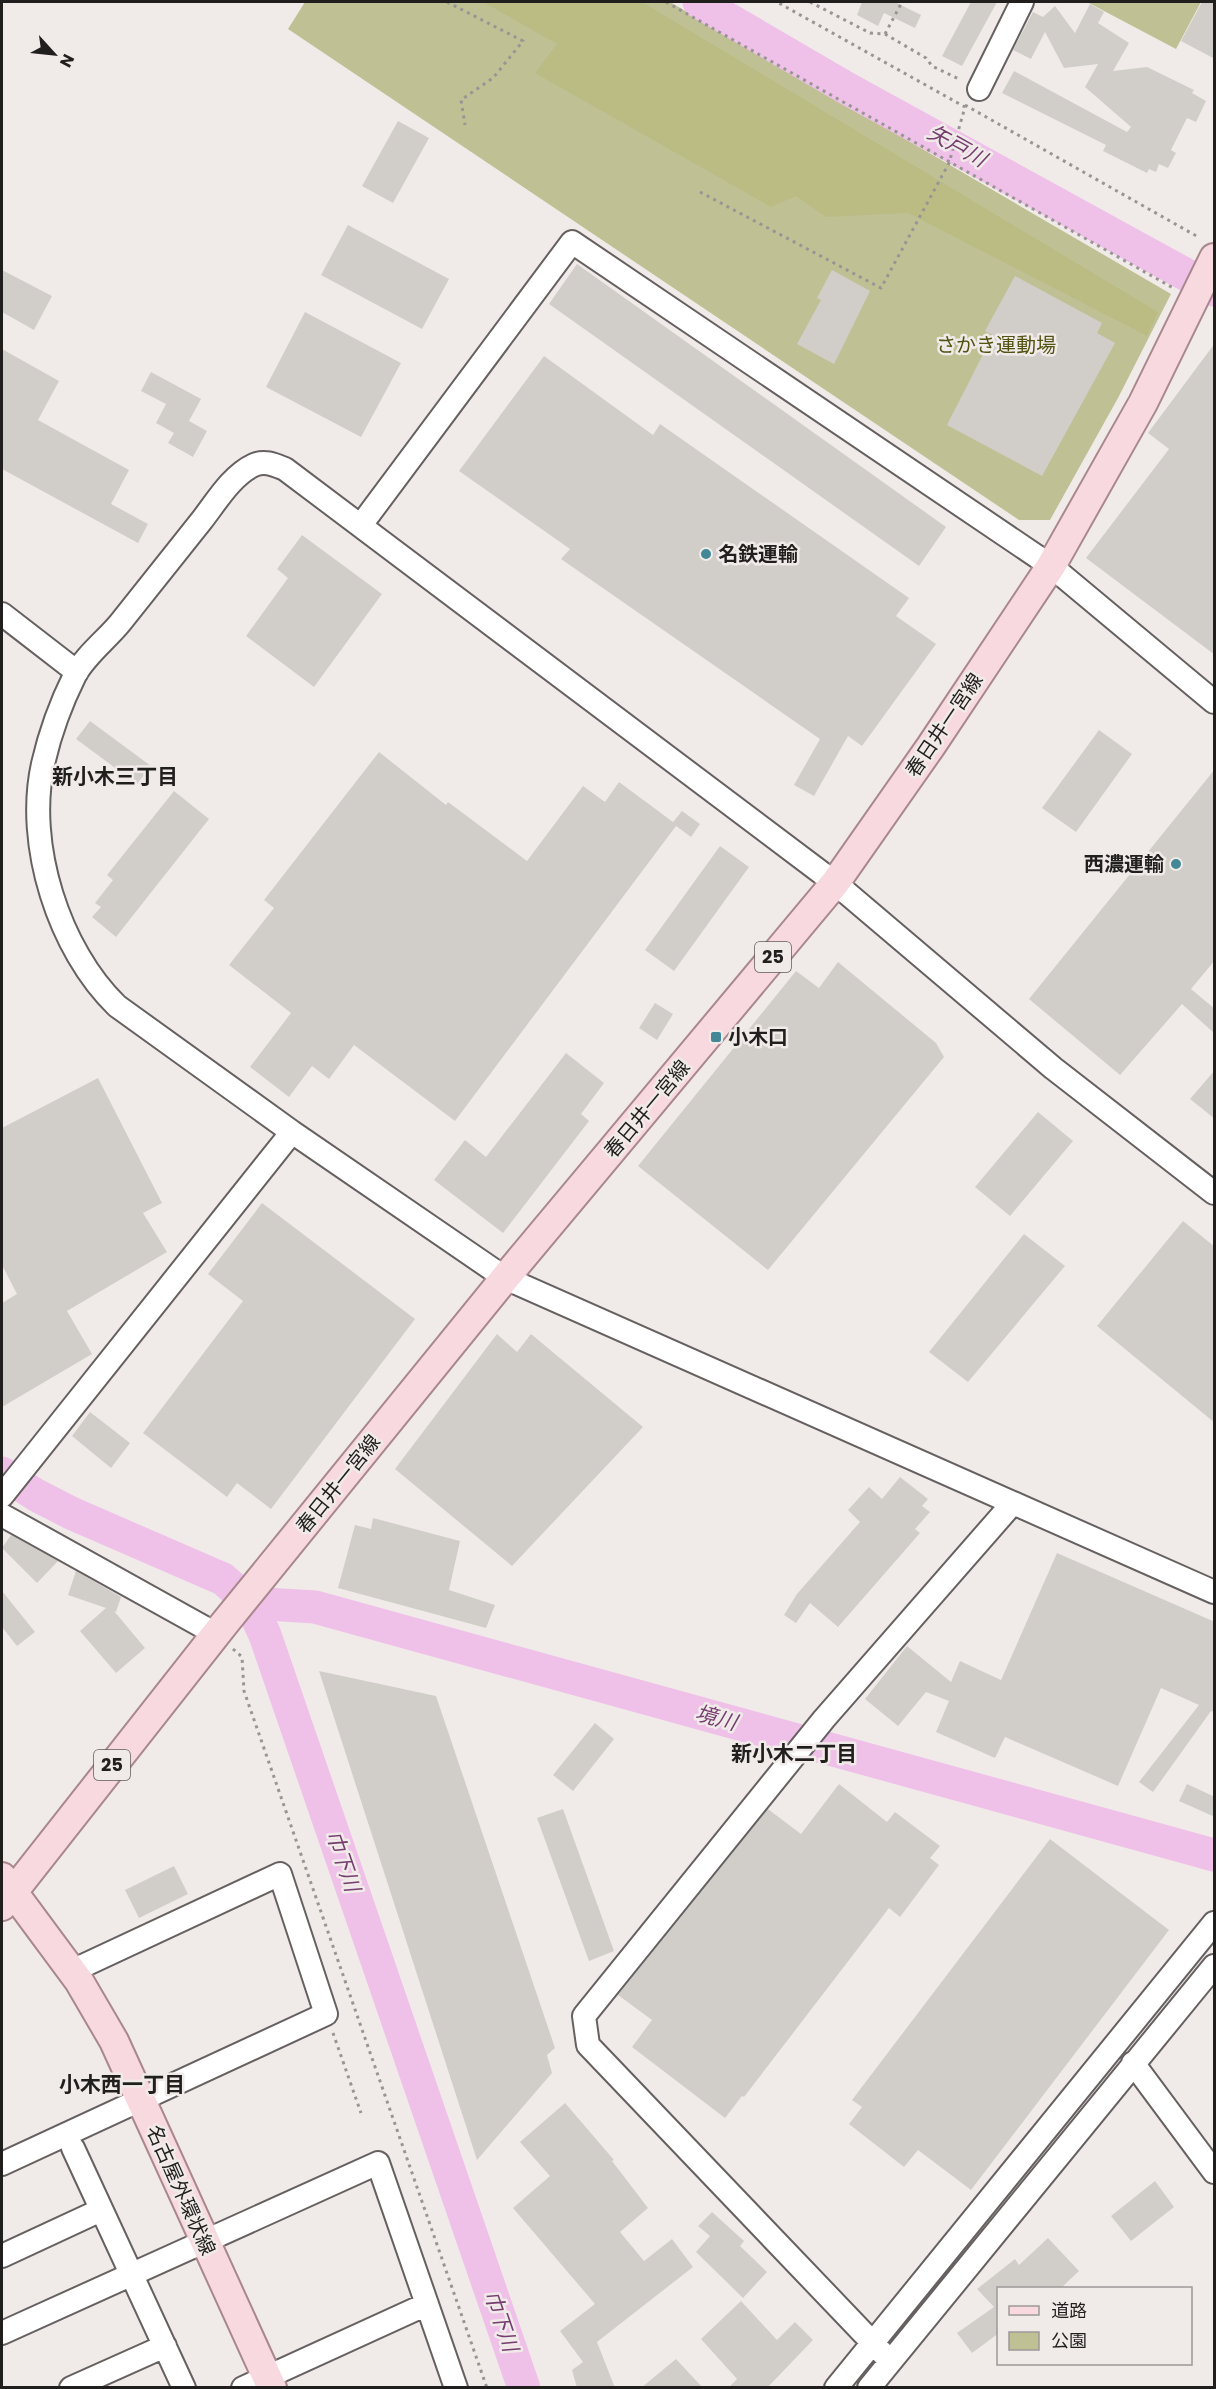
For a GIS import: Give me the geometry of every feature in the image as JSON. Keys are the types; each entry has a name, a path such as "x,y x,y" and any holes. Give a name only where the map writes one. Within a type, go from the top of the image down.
{"main road":[{"name":"春日井一宮線","path":"5,1891 506,1278 835,883 931,746 1052,566 1143,403 1186,293 1207,248"},
{"name":"名古屋外環状線","path":"5,1891 72,1971 114,2041 203,2240 260,2384"}],"street":[{"path":"975,87 1022,2"},
{"path":"361,525 572,242 1052,566 1215,702"},
{"path":"1215,1193 1053,1068 835,883 285,469 270,463 256,464 230,485 118,625 76,672 52,726 42,766 39,814 43,857 53,898 72,948 106,995 117,1006 292,1132 506,1278 1215,1592"},
{"path":"2,614 76,672"},
{"path":"2,1496 292,1132"},
{"path":"890,2361 588,2045 584,2016 824,1719 1012,1504"},
{"path":"2,1515 220,1629"},
{"path":"2,2164 326,2014 280,1874 72,1971"},
{"path":"836,2388 1215,1923"},
{"path":"869,2388 1133,2063 1215,1966"},
{"path":"1133,2063 1215,2172"},
{"path":"73,2148 184,2388"},
{"path":"2,2333 203,2240 378,2163 456,2388"},
{"path":"2,2256 101,2210"},
{"path":"260,2384 427,2304"},
{"path":"71,2388 165,2346"}],"path":[{"path":"447,2 523,41 493,78 461,100 465,124"},
{"path":"666,2 949,163 1186,293"},
{"path":"777,2 965,107 1207,248"},
{"path":"810,2 870,33 885,34 926,58 932,66 975,87"},
{"path":"885,34 902,2"},
{"path":"700,192 880,288 949,163 965,107"},
{"path":"220,1629 242,1657 244,1691 487,2388"},
{"path":"326,2014 361,2113"}],"green space":[{"name":"さかき運動場","path":"305,2 670,2 1171,294 1118,398 1050,520 1019,520 288,29"},
{"path":"483,2 642,2 1158,312 1147,336 908,213 826,217 796,196 771,207 535,73 557,44"},
{"path":"1087,2 1201,2 1176,49"}],"building":[{"path":"862,2 895,2 921,15 915,28 884,13 878,26 857,15"},
{"path":"971,2 997,2 962,66 942,56"},
{"path":"1202,2 1215,2 1215,59 1181,41"},
{"path":"1090,4 1104,12 1098,23 1129,43 1113,71 1147,67 1194,90 1192,93 1206,101 1196,122 1187,118 1171,150 1176,153 1168,168 1159,164 1156,172 1149,169 1147,173 1103,151 1106,145 1002,93 1014,71 1127,132 1131,127 1085,87 1098,64 1064,68 1045,32 1031,59 1013,50 1033,12 1043,17 1055,6 1075,33"},
{"path":"398,121 429,138 393,203 362,186"},
{"path":"348,225 449,279 422,329 321,275"},
{"path":"577,264 946,527 919,566 549,304"},
{"path":"2,270 52,296 34,330 2,312"},
{"path":"832,270 870,291 834,364 797,344 821,300 817,298"},
{"path":"1015,276 1102,323 1097,333 1115,343 1042,476 947,425 993,335 985,331"},
{"path":"305,312 401,363 361,437 266,387"},
{"path":"1215,343 1215,655 1086,558 1169,449 1148,433"},
{"path":"2,349 59,381 38,420 129,470 111,504 148,524 138,543 2,469"},
{"name":"名鉄運輸","path":"544,356 653,435 660,424 909,598 896,616 936,644 862,746 848,736 814,796 794,785 820,739 561,559 570,549 459,471"},
{"path":"151,372 201,399 189,421 207,431 193,457 168,443 174,433 156,423 166,404 141,391"},
{"path":"302,535 382,594 314,687 246,636 288,578 277,569"},
{"path":"90,721 151,766 137,784 76,739"},
{"path":"1099,730 1132,754 1076,832 1042,808"},
{"path":"379,752 446,805 448,802 527,861 583,786 605,802 619,782 673,822 682,811 700,824 691,837 676,826 455,1121 354,1045 329,1079 312,1066 289,1097 250,1067 291,1013 229,965 274,908 264,900"},
{"name":"西濃運輸","path":"1215,769 1215,960 1191,989 1215,1009 1215,1034 1182,1004 1120,1075 1029,999"},
{"path":"174,791 209,819 116,937 92,917 101,907 95,903 113,880 107,875"},
{"path":"720,846 749,867 674,971 645,950"},
{"path":"838,962 936,1043 944,1057 768,1270 638,1166 796,971 819,988"},
{"path":"655,1003 673,1014 657,1040 639,1028"},
{"path":"566,1053 604,1083 581,1114 589,1121 503,1233 434,1180 465,1140 486,1157"},
{"path":"1215,1070 1215,1119 1190,1099"},
{"path":"98,1078 162,1203 143,1213 167,1252 67,1311 92,1354 2,1407 2,1303 17,1294 2,1265 2,1128"},
{"path":"1038,1112 1073,1141 1010,1216 975,1187"},
{"path":"262,1203 415,1319 271,1509 237,1483 227,1497 143,1433 243,1301 208,1274"},
{"path":"1183,1221 1215,1247 1215,1423 1097,1326"},
{"path":"1024,1234 1065,1266 968,1382 929,1352"},
{"path":"497,1334 517,1352 531,1334 643,1427 512,1566 395,1469"},
{"path":"90,1412 130,1443 111,1468 72,1436"},
{"path":"900,1477 928,1499 922,1506 930,1512 915,1529 920,1533 838,1627 810,1603 796,1623 784,1615 797,1594 860,1522 848,1510 869,1487 882,1499"},
{"path":"373,1518 460,1541 449,1590 495,1605 486,1628 338,1588 355,1525 371,1529"},
{"path":"11,1535 58,1561 37,1583 2,1548"},
{"path":"1057,1553 1215,1622 1215,1712 1211,1711 1153,1792 1139,1782 1199,1705 1161,1688 1118,1786 1005,1737 995,1758 936,1732 949,1701 926,1692 898,1726 865,1699 907,1646 951,1682 960,1661 1001,1680"},
{"path":"76,1571 121,1597 116,1612 114,1611 145,1648 116,1673 80,1631 106,1608 68,1595"},
{"path":"2,1591 35,1632 17,1646 2,1627"},
{"path":"319,1671 436,1696 555,2048 547,2055 552,2073 477,2160"},
{"path":"595,1723 614,1739 573,1791 553,1775"},
{"path":"839,1784 887,1822 895,1812 940,1846 930,1858 939,1865 900,1917 889,1908 744,2097 742,2096 725,2118 632,2047 652,2020 618,1995 768,1809 801,1834"},
{"path":"1187,1784 1215,1797 1215,1817 1179,1801"},
{"path":"563,1809 614,1951 589,1961 537,1818"},
{"path":"1050,1839 1169,1930 971,2190 918,2150 904,2167 849,2124 862,2107 852,2100"},
{"path":"174,1866 188,1894 139,1918 125,1890"},
{"path":"565,2103 614,2160 612,2161 648,2208 620,2232 644,2261 672,2239 693,2267 597,2342 615,2388 577,2388 572,2370 583,2362 560,2331 595,2304 513,2208 550,2176 520,2142"},
{"path":"1155,2181 1174,2207 1131,2241 1111,2216"},
{"path":"712,2212 744,2241 740,2246 767,2272 743,2298 696,2252 710,2236 698,2226"},
{"path":"1048,2238 1079,2271 1062,2287 997,2287 997,2334 972,2353 957,2333 994,2307 977,2289 1015,2259 1019,2265"},
{"path":"741,2301 777,2340 795,2322 813,2340 767,2388 728,2388 737,2379 701,2339"},
{"path":"676,2359 703,2388 641,2388"}],"waterway":[{"name":"矢戸川","path":"699,2 848,89 1214,290"},
{"name":"巾下川","path":"2,1473 36,1495 71,1513 223,1579 250,1603 265,1635 524,2388"},
{"name":"境川","path":"250,1603 315,1607 1214,1855"}],"place":[{"name":"名鉄運輸","path":"706,554"},
{"name":"西濃運輸","path":"1176,864"},
{"name":"小木口","path":"716,1037"}],"district":[{"name":"新小木三丁目","path":"115,777"},
{"name":"新小木二丁目","path":"794,1754"},
{"name":"小木西一丁目","path":"122,2085"}]}
